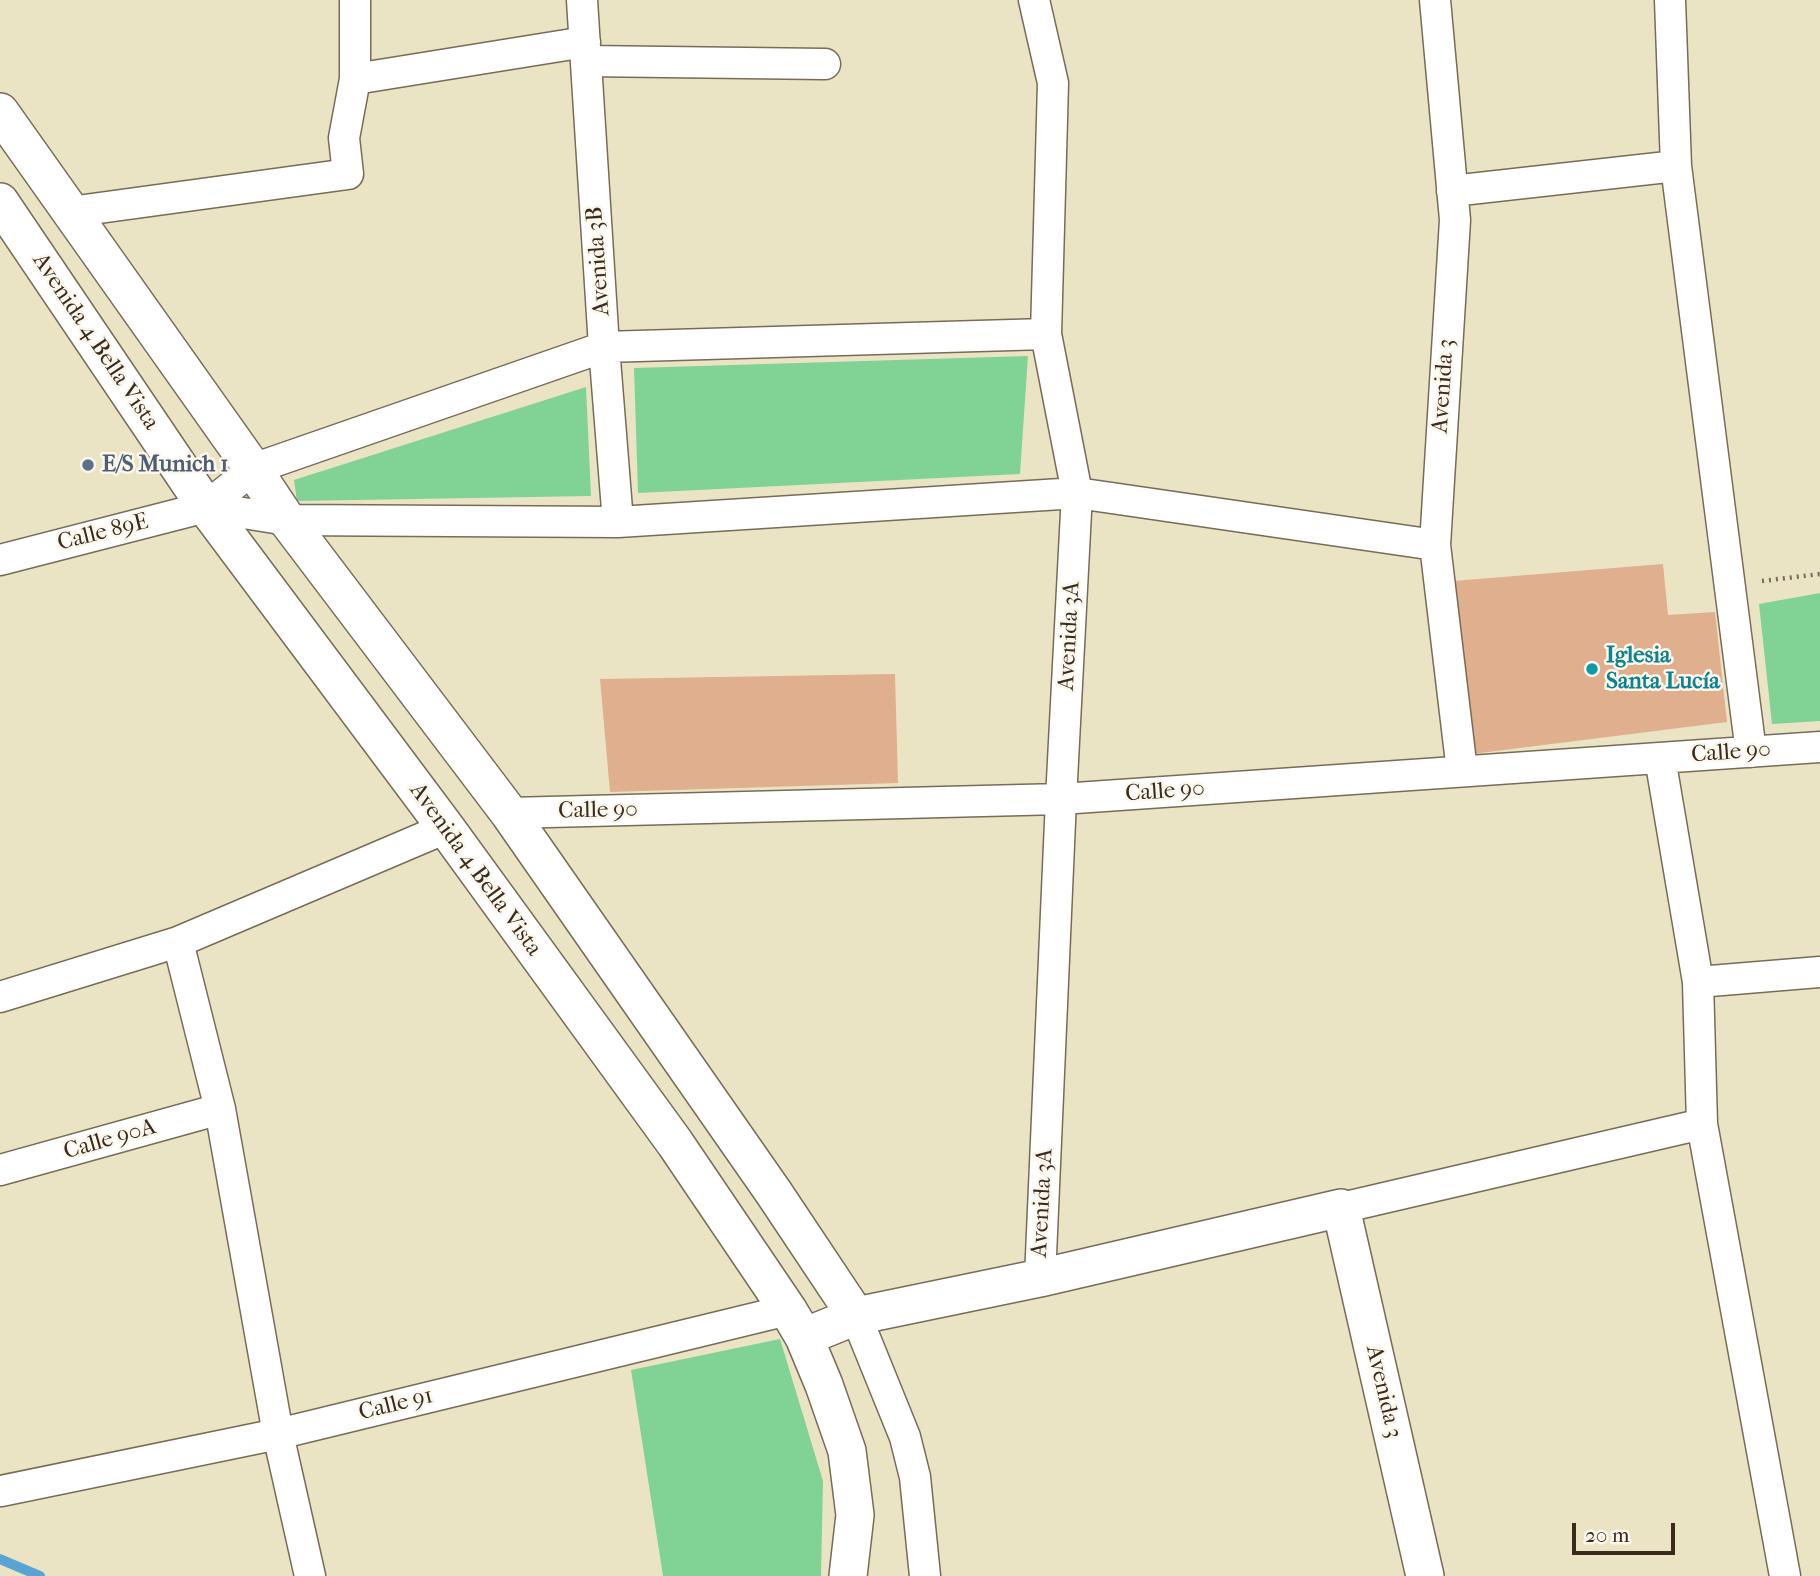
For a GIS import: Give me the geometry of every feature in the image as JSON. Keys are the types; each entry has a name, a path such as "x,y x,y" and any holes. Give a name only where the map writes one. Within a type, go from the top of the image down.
{"street":[{"path":"70,212 348,174 344,138 355,79 355,0"},
{"name":"Avenida 3B","path":"582,0 618,522"},
{"name":"Avenida 3A","path":"1034,0 1054,83 1046,334 1077,493 1040,1278"},
{"name":"Avenida 3","path":"1435,0 1455,220 1434,545 1462,771"},
{"path":"1670,0 1676,166 1751,752"},
{"path":"355,79 585,52 825,65"},
{"path":"0,112 287,520 509,813 774,1193 856,1316 905,1437 915,1477 925,1576"},
{"path":"1452,191 1676,166"},
{"name":"Avenida 4 Bella Vista","path":"0,202 206,507 446,828 675,1143 796,1324 824,1385 847,1451 855,1515 848,1576"},
{"path":"206,507 253,469 604,347 1046,334"},
{"path":"206,507 287,520 618,522 1077,493 1434,545"},
{"name":"Calle 89E","path":"0,560 206,507"},
{"name":"Calle 90","path":"509,813 1061,799 1820,747"},
{"path":"1660,758 1698,982 1702,1124 1785,1576"},
{"path":"0,997 178,942 446,828"},
{"path":"178,942 220,1109 278,1434 310,1576"},
{"path":"1698,982 1820,972"},
{"name":"Calle 90A","path":"0,1170 220,1109"},
{"path":"796,1324 856,1316 1040,1278 1702,1124"},
{"name":"Avenida 3","path":"1341,1208 1425,1576"},
{"name":"Calle 91","path":"1,1492 796,1324"}],"path":[{"path":"1730,584 1820,574"}],"green space":[{"path":"1028,356 1020,474 638,493 634,368"},
{"path":"586,387 591,496 297,501 294,480"},
{"path":"1820,593 1820,721 1772,724 1759,604"},
{"path":"780,1339 823,1481 821,1576 663,1576 631,1370"}],"building":[{"name":"Iglesia Santa Lucía","path":"1663,564 1668,615 1715,612 1727,722 1472,754 1453,581"},
{"path":"895,674 898,783 610,792 600,679"}],"waterway":[{"path":"0,1559 40,1576"}],"place":[{"name":"E/S Munich 1","path":"88,465"},
{"name":"Iglesia Santa Lucía","path":"1592,669"}]}
